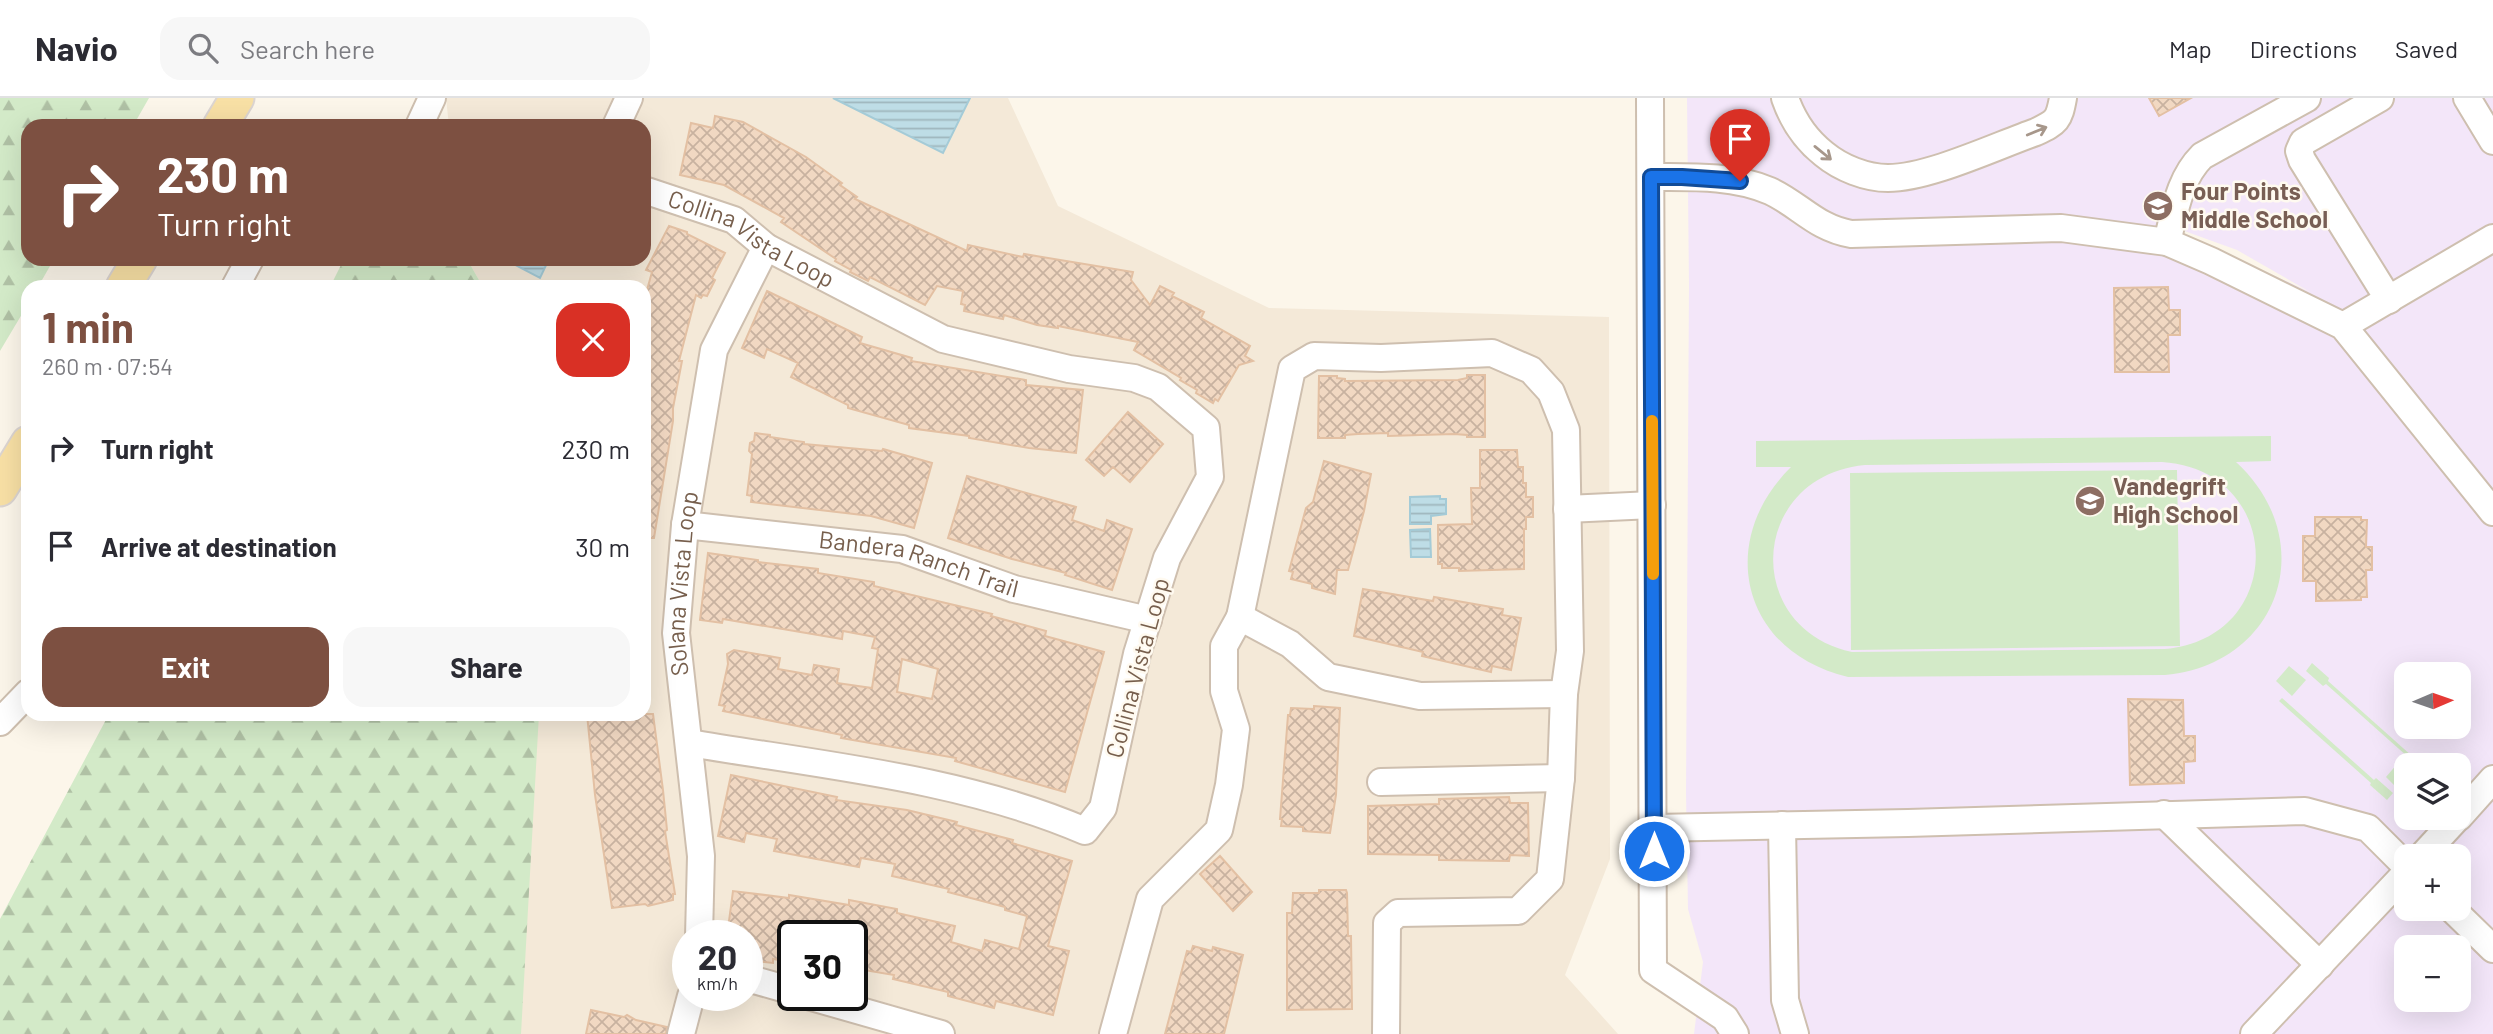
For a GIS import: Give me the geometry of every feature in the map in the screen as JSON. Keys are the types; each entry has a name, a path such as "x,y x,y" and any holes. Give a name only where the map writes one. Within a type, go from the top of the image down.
{"main road":[{"path":"224,119 237,98"},
{"path":"0,489 21,454"}],"street":[{"path":"422,119 432,98"},
{"path":"619,119 629,98"},
{"path":"1650,98 1653,970 1725,1018 1735,1034"},
{"path":"1785,98 1795,123 1812,144 1832,161 1848,169 1888,178 1926,172 2052,125 2060,117 2063,98"},
{"path":"2167,242 2184,179 2192,166 2202,156 2307,98"},
{"path":"2380,98 2303,142 2299,151 2389,300"},
{"path":"2467,98 2493,141"},
{"path":"1651,177 1740,181 1771,192 1833,231 1851,234 2061,228 2167,242 2343,326 2493,513"},
{"name":"Collina Vista Loop","path":"651,192 734,220 766,247 943,339 1069,369 1134,378 1158,387 1206,428 1210,477 1167,558 1137,654 1103,808 1086,831 1045,814 931,784 689,743"},
{"path":"2343,326 2493,237"},
{"name":"Solana Vista Loop","path":"699,920 701,856 676,633 685,525 714,350 766,247"},
{"path":"1113,1034 1150,899 1219,830 1229,785 1236,729 1224,691 1224,646 1240,617 1292,369 1314,356 1381,358 1492,353 1531,370 1551,392 1566,430 1570,651 1564,694 1561,778 1550,879 1518,911 1398,913 1387,923 1386,1034"},
{"path":"1567,509 1652,505"},
{"name":"Bandera Ranch Trail","path":"685,525 902,549 1014,589 1148,620"},
{"path":"1240,617 1290,644 1328,677 1420,696 1564,694"},
{"path":"0,722 21,700"},
{"path":"1381,782 1561,778"},
{"path":"2471,803 2493,779"},
{"path":"1654,828 2305,811 2368,828 2394,854"},
{"path":"2164,814 2320,965"},
{"path":"1782,825 1785,1000 1795,1034"},
{"path":"2433,844 2446,830"},
{"path":"2254,1034 2394,886"},
{"path":"2465,921 2493,948"},
{"path":"681,1034 687,1011"},
{"path":"860,1011 941,1034"}],"shaded area":[{"path":"446,98 1008,98 1058,206 1269,308 1609,317 1610,859 1565,975 1618,1034 520,1034 536,721 651,721 651,280 479,280 471,266 651,266 651,119 448,119"},
{"name":"Vandegrift High School","path":"1687,98 2493,98 2493,1034 1694,1034 1703,962 1688,909 1686,793 1689,284","holes":["2154,221 2237,250 2310,292"]}],"green space":[{"path":"0,98 149,98 137,119 21,119 21,266 50,266 42,280 21,280 21,316 0,351"},
{"path":"340,266 471,266 479,280 334,280"},
{"path":"2271,436 2271,461 2236,462 2262,493 2277,527 2281,561 2276,594 2261,623 2237,648 2205,666 2165,675 1848,677 1812,664 1784,644 1763,619 1751,591 1748,560 1753,528 1767,497 1791,467 1756,467 1756,441","holes":["2162,462 2202,472 2232,493 2249,522 2256,554 2251,587 2234,616 2205,638 2165,649 1852,652 1816,637 1791,614 1777,585 1773,553 1781,522 1799,495 1827,475 1865,465"]},
{"path":"2177,470 2180,646 1851,650 1850,473"},
{"path":"2312,663 2329,678 2328,681 2409,753 2404,753 2326,684 2323,686 2306,671"},
{"path":"2289,666 2306,680 2292,696 2276,681"},
{"path":"2282,698 2374,780 2376,778 2393,793 2387,800 2279,701"},
{"path":"105,721 539,721 521,1034 0,1034 0,919"},
{"path":"2394,768 2394,785 2386,777"}],"water":[{"path":"833,98 970,98 943,153"},
{"path":"517,266 546,266 540,278"},
{"path":"1440,496 1440,499 1446,499 1446,514 1431,516 1431,524 1410,524 1410,497"},
{"path":"1430,529 1431,557 1411,557 1410,530"}],"building":[{"path":"2149,98 2191,98 2159,116"},
{"path":"715,116 743,122 806,157 842,183 840,185 857,197 855,199 967,251 968,245 1023,257 1024,254 1133,272 1131,280 1150,305 1160,286 1174,293 1172,296 1204,312 1201,318 1250,346 1245,356 1253,361 1239,365 1218,401 1215,399 1213,403 1196,393 1197,390 1180,380 1181,378 1134,350 1138,342 1058,326 1037,325 1004,315 1003,319 964,311 965,305 961,304 963,291 937,286 925,305 870,277 868,281 850,272 851,270 835,261 836,259 781,222 784,218 724,185 680,175 691,123 713,128"},
{"path":"669,226 687,232 725,253 712,278 715,280 707,296 703,295 701,298 696,295 679,361 682,361 654,538 651,538 650,280 652,272 646,270 651,266 651,260"},
{"path":"2168,287 2169,310 2180,310 2180,335 2168,335 2169,372 2115,372 2114,288"},
{"path":"767,291 862,337 860,343 912,358 911,361 1026,380 1026,385 1083,390 1076,453 909,428 909,425 848,408 848,405 791,377 798,363 767,349 764,358 742,348"},
{"path":"1467,375 1485,375 1485,437 1454,434 1388,436 1388,433 1318,438 1319,376 1337,376 1345,381 1458,380 1467,378"},
{"path":"1128,412 1163,444 1130,482 1113,467 1104,476 1086,460"},
{"path":"755,433 804,444 883,449 932,463 914,528 871,516 751,502 752,496 747,495 752,454 749,451"},
{"path":"1480,450 1517,450 1518,467 1523,467 1526,497 1533,497 1533,517 1526,517 1524,529 1524,569 1459,571 1459,568 1442,568 1442,564 1438,564 1438,525 1472,524 1471,488 1480,488"},
{"path":"1324,461 1371,474 1348,570 1337,570 1335,594 1291,579 1293,572 1289,571 1306,508 1313,502"},
{"path":"967,476 1076,507 1072,520 1104,531 1107,520 1132,529 1112,590 1065,575 1066,573 948,538"},
{"path":"2315,517 2361,517 2361,520 2367,520 2366,547 2372,547 2372,570 2366,570 2367,597 2361,597 2361,600 2316,601 2316,581 2303,581 2303,536 2315,536"},
{"path":"708,553 818,569 818,573 874,582 874,586 992,614 991,616 1046,631 1045,636 1104,652 1065,792 955,761 956,758 841,738 842,735 723,711 725,706 719,705 728,664 727,654 734,650 780,658 778,669 812,675 814,665 839,669 837,683 872,688 878,649 872,648 875,637 843,631 842,639 723,619 722,623 700,620","holes":["902,659 938,669 932,699 897,692"]},
{"path":"1363,589 1433,601 1434,597 1503,609 1502,615 1521,618 1511,670 1492,666 1491,672 1354,636"},
{"path":"2128,699 2183,700 2184,736 2195,736 2195,761 2184,762 2184,783 2130,785"},
{"path":"1314,706 1340,708 1336,795 1330,833 1303,831 1303,827 1281,826 1280,819 1288,715 1291,708 1314,709"},
{"path":"653,714 663,790 665,831 675,894 673,900 648,906 645,904 612,908 595,795 588,721 651,721"},
{"path":"731,775 837,797 836,800 907,810 957,822 956,825 1013,840 1012,843 1072,861 1048,946 1069,951 1053,1015 996,1001 994,1008 948,996 948,992 893,979 894,975 868,971 868,920 777,920 777,960 773,959 773,963 763,962 763,920 729,920 733,891 789,898 789,895 849,905 849,900 897,909 897,913 955,926 951,942 982,951 985,940 1019,949 1027,916 1005,910 1005,907 948,892 949,889 892,876 895,864 861,858 859,867 774,851 777,839 746,833 744,842 718,836"},
{"path":"1509,797 1510,803 1528,803 1529,856 1510,855 1509,861 1439,860 1439,855 1368,854 1368,806 1439,804 1439,799"},
{"path":"1220,856 1252,892 1233,911 1200,874"},
{"path":"1319,890 1346,890 1347,893 1348,936 1351,936 1352,1009 1287,1010 1287,913 1292,913 1293,893 1319,893"},
{"path":"1193,946 1212,951 1213,947 1243,955 1224,1034 1165,1034 1187,951 1191,952"},
{"path":"591,1010 624,1017 627,1015 636,1020 667,1027 666,1034 586,1034"}],"slow traffic":[{"path":"1652,421 1653,574"}],"place":[{"name":"Four Points Middle School","path":"2158,206"},
{"name":"Vandegrift High School","path":"2090,501"}],"route":[{"path":"1654,851 1651,177 1740,181"}]}
